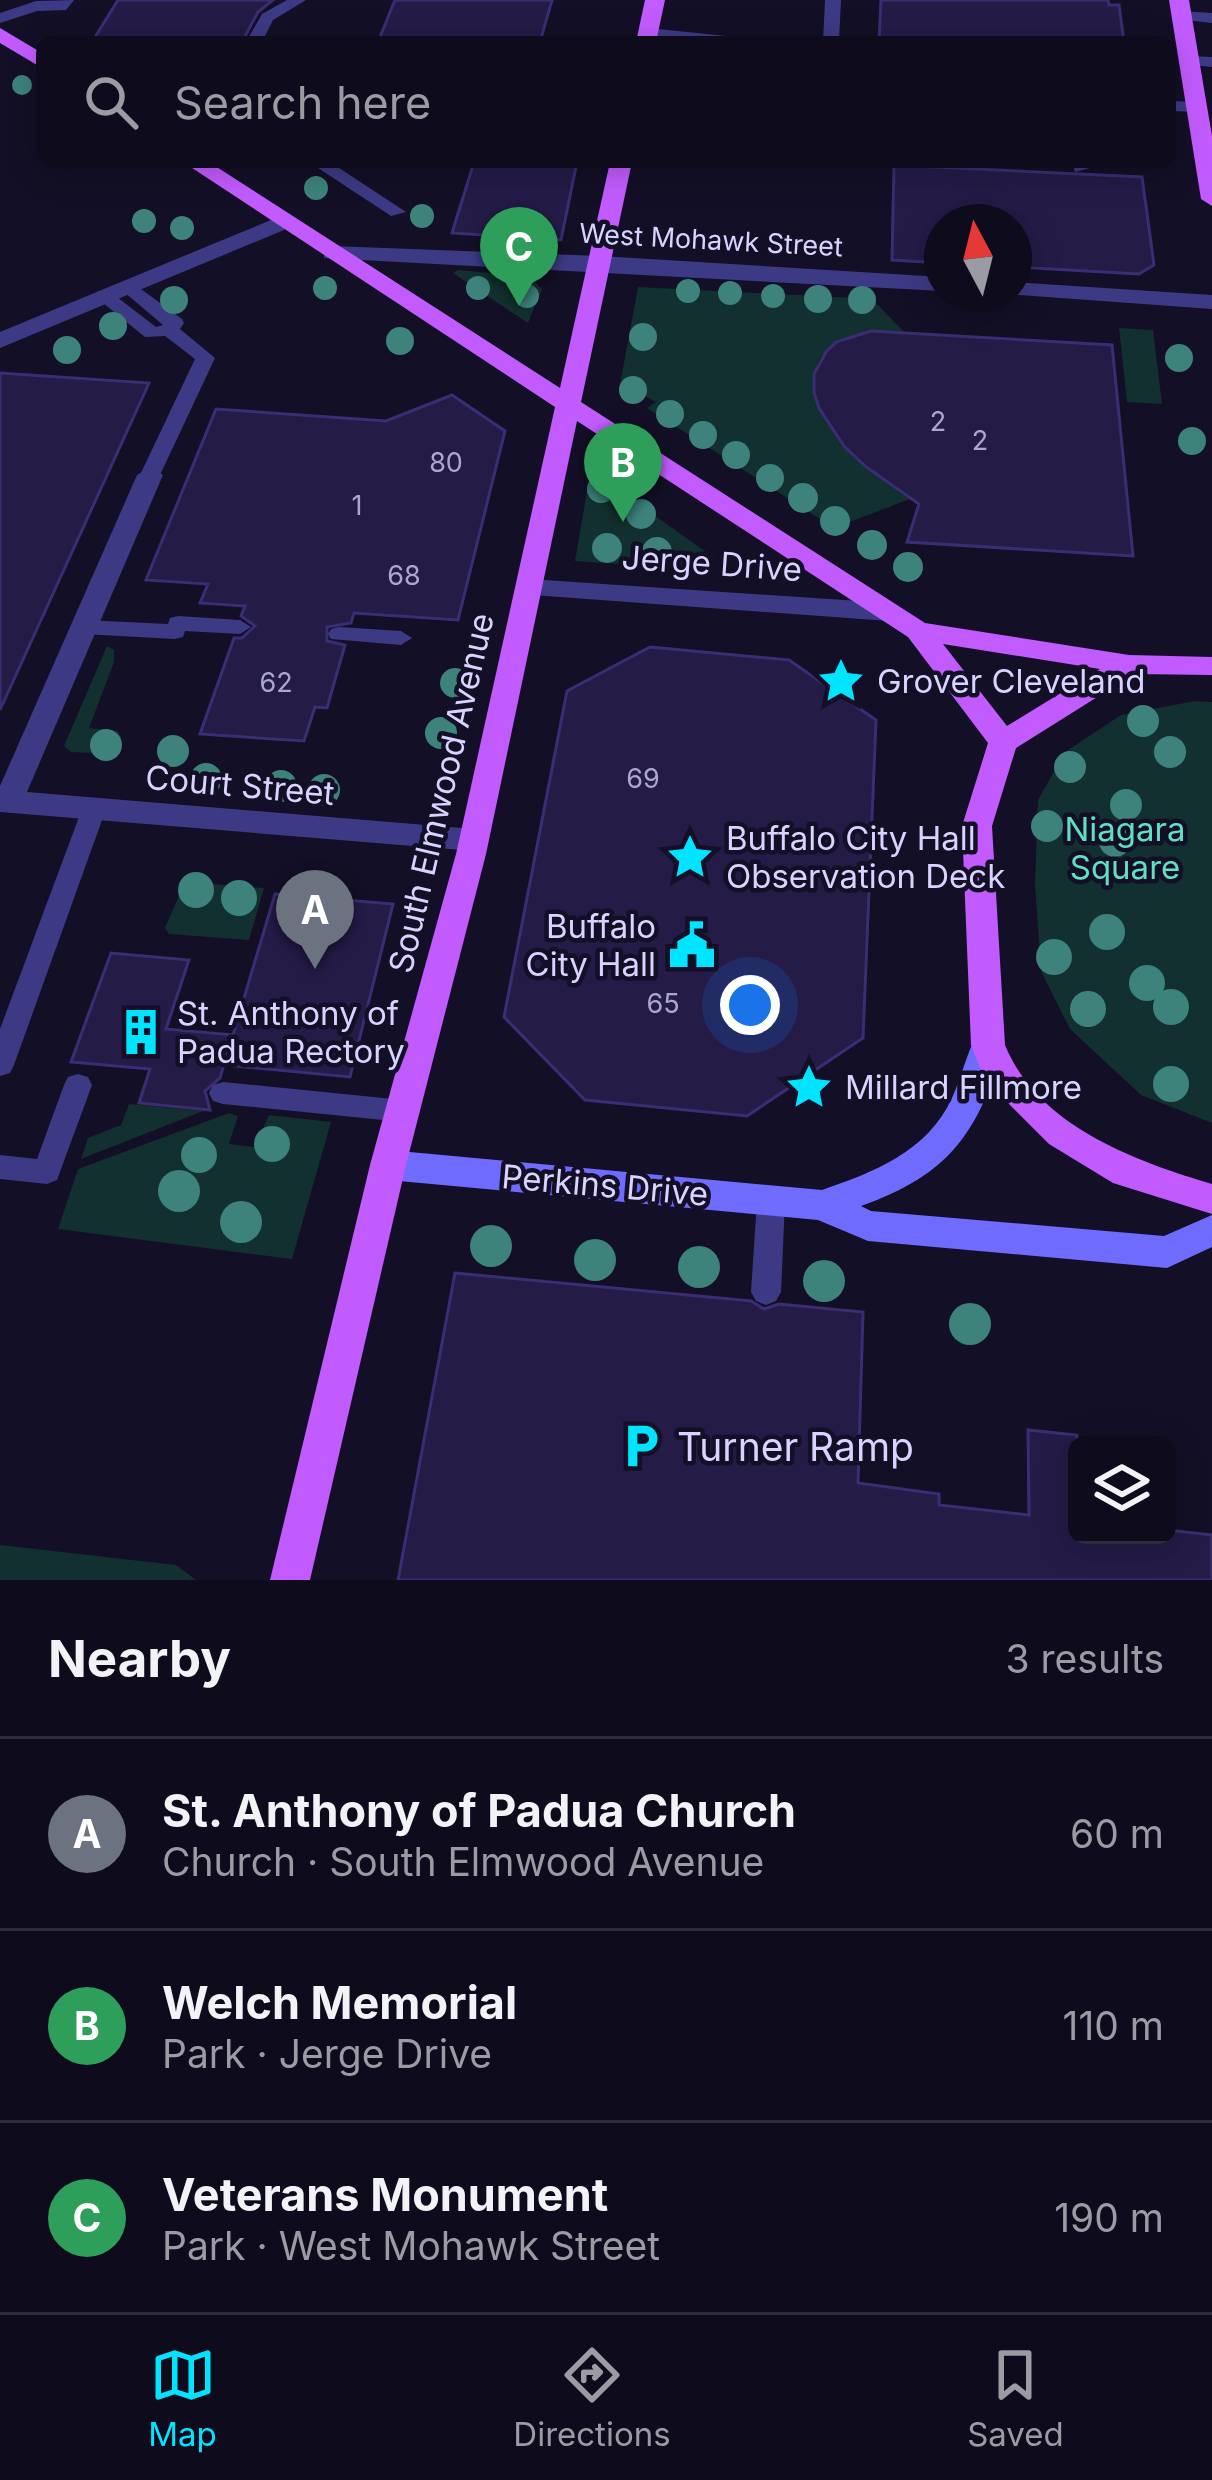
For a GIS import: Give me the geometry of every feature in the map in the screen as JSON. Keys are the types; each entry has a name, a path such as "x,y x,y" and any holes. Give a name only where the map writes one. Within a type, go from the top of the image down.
{"main road":[{"path":"647,36 655,0"},
{"path":"1181,8 1201,61 1197,107 1207,135 1212,200"},
{"path":"0,34 36,58"},
{"path":"203,168 918,631 1003,742"},
{"name":"South Elmwood Avenue","path":"290,1580 388,1166 474,839 620,168"},
{"path":"918,631 1129,664 1212,666"},
{"path":"1129,664 1003,742 976,826 988,1045 1002,1080 1061,1134 1125,1173 1212,1199"}],"street":[{"path":"0,341 283,222"},
{"name":"West Mohawk Street","path":"332,254 600,263 924,283"},
{"path":"1032,290 1212,302"},
{"path":"4,802 150,475"},
{"name":"Jerge Drive","path":"529,587 889,612"},
{"name":"Court Street","path":"4,802 474,839"},
{"name":"Perkins Drive","path":"388,1166 822,1204 884,1184 951,1138 970,1104 988,1045"},
{"name":"Perkins Drive","path":"822,1204 868,1226 1167,1252 1212,1230"}],"lane":[{"path":"0,18 36,6 61,8 66,0"},
{"path":"257,36 267,17 298,0"},
{"path":"830,36 833,0"},
{"path":"1181,8 1212,18"},
{"path":"1176,106 1197,107"},
{"path":"327,168 397,212"},
{"path":"106,298 152,333 169,330 175,323 130,287"},
{"path":"150,475 205,358 169,330"},
{"path":"83,627 240,627"},
{"path":"339,634 401,638"},
{"path":"0,1065 94,809"},
{"path":"0,1167 47,1172 78,1084"},
{"path":"223,1093 403,1111"},
{"path":"766,1292 772,1201"}],"green space":[{"path":"453,273 530,277 542,289 528,323"},
{"path":"638,287 872,299 903,331 855,336 827,351 815,372 818,397 832,425 854,452 910,499 834,528 647,408 656,402 619,390"},
{"path":"1119,328 1153,330 1162,404 1127,402"},
{"path":"606,481 713,557 707,570 575,561 588,486"},
{"path":"107,646 114,650 114,662 89,728 117,731 121,737 115,754 71,752 64,746"},
{"name":"Niagara Square","path":"1212,702 1212,1123 1141,1095 1070,1029 1041,971 1035,884 1038,800 1065,752 1121,715"},
{"path":"185,882 264,888 249,940 169,934 165,928"},
{"path":"129,1104 203,1111 81,1159 88,1138 121,1125"},
{"path":"229,1113 238,1116 229,1144 255,1147 269,1115 331,1122 292,1259 58,1229 78,1169"},
{"path":"0,1545 176,1565 196,1580 0,1580"}],"building":[{"path":"118,0 273,0 258,12 245,36 96,36"},
{"path":"395,0 552,0 542,36 380,36"},
{"path":"881,0 1108,0 1109,5 1119,5 1123,36 879,36"},
{"path":"472,168 576,168 561,240 452,233"},
{"path":"894,168 1142,177 1154,265 1139,274 1032,268 1032,204 924,204 924,262 892,260"},
{"path":"871,331 1112,345 1133,556 907,542 919,504 844,446 814,392 814,374 826,352 836,342"},
{"path":"0,373 149,383 0,710"},
{"path":"452,395 505,431 458,620 354,613 351,623 327,627 327,641 345,645 327,708 315,707 304,741 200,734 234,638 242,638 255,626 241,616 245,606 200,603 208,584 146,580 216,409 386,421"},
{"name":"Buffalo City Hall","path":"650,647 789,660 876,720 863,1038 747,1116 585,1100 504,1017 567,691"},
{"path":"275,894 393,904 350,1077 224,1065 229,1047 220,1078 205,1091 210,1110 139,1103 150,1069 71,1062 111,953 189,960 166,1029 233,1035"},
{"name":"Turner Ramp","path":"455,1273 751,1301 764,1309 779,1304 863,1312 858,1483 939,1494 939,1505 1029,1515 1028,1430 1077,1435 1068,1436 1068,1544 1176,1544 1176,1531 1212,1535 1212,1580 398,1580"}],"place":[{"name":"Veterans Monument","path":"519,306"},
{"name":"Welch Memorial","path":"623,522"},
{"name":"Grover Cleveland","path":"841,681"},
{"name":"Buffalo City Hall Observation Deck","path":"690,857"},
{"name":"Buffalo City Hall","path":"692,945"},
{"name":"St. Anthony of Padua Church","path":"315,969"},
{"name":"St. Anthony of Padua Rectory","path":"141,1032"},
{"name":"Millard Fillmore","path":"809,1087"},
{"name":"Turner Ramp","path":"641,1446"}]}
